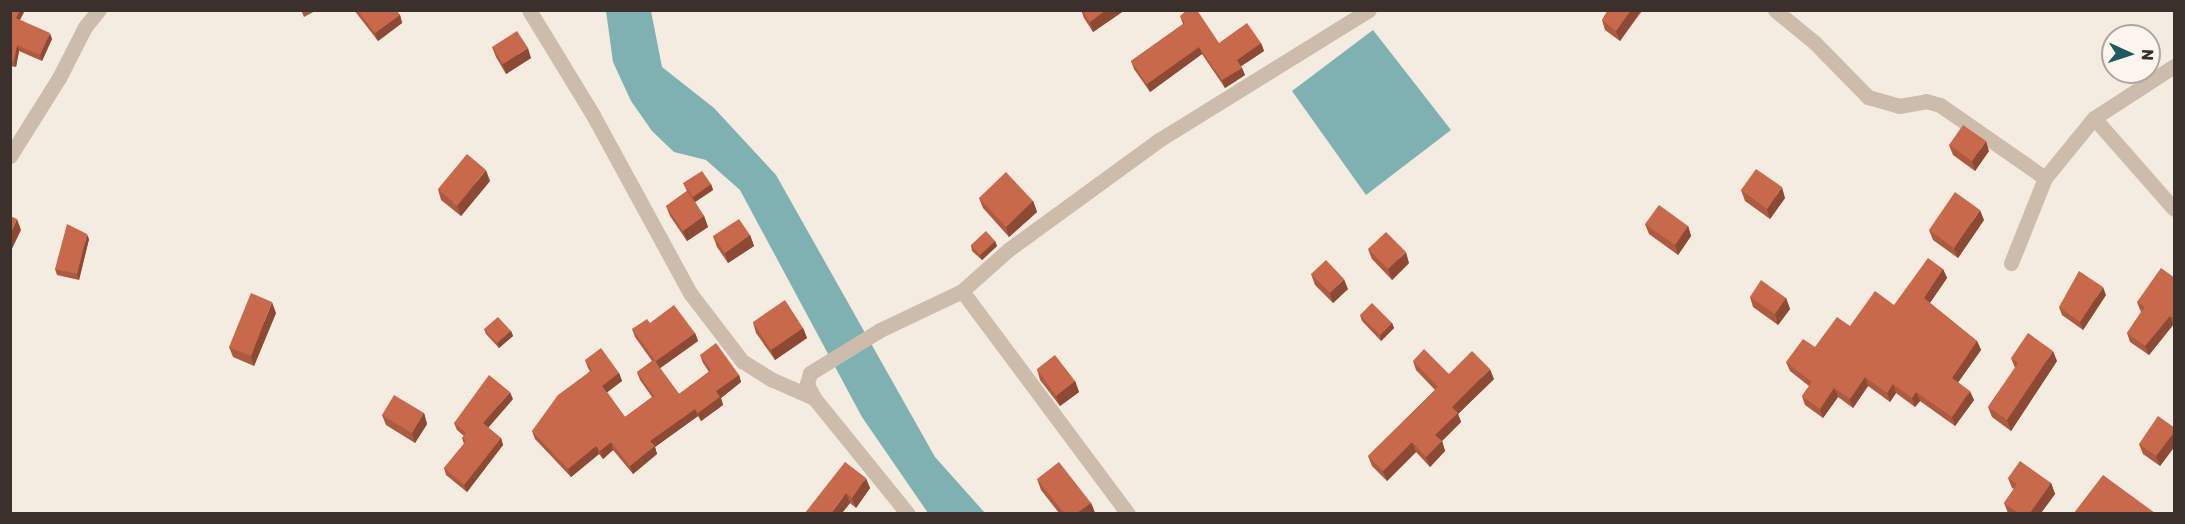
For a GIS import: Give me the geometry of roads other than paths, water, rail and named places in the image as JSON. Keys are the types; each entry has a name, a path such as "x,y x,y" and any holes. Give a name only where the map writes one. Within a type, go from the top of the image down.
{"street":[{"path":"10,156 59,78 85,27 99,10"},
{"path":"529,10 593,115 690,293 742,361 814,398"},
{"path":"908,513 814,398 807,384 810,373 880,330 962,291 1008,250 1159,140 1369,10"},
{"path":"1775,10 1815,44 1868,97 1899,106 1926,101 1940,105 2045,178"},
{"path":"2011,263 2045,178 2094,118 2175,66"},
{"path":"2094,118 2175,209"},
{"path":"962,291 1128,513"}],"water":[{"path":"606,11 651,11 662,67 714,108 776,175 935,457 985,513 928,513 862,417 740,190 706,160 674,152 652,131 631,101 613,62"},
{"path":"1373,30 1451,130 1366,195 1292,91"}]}
